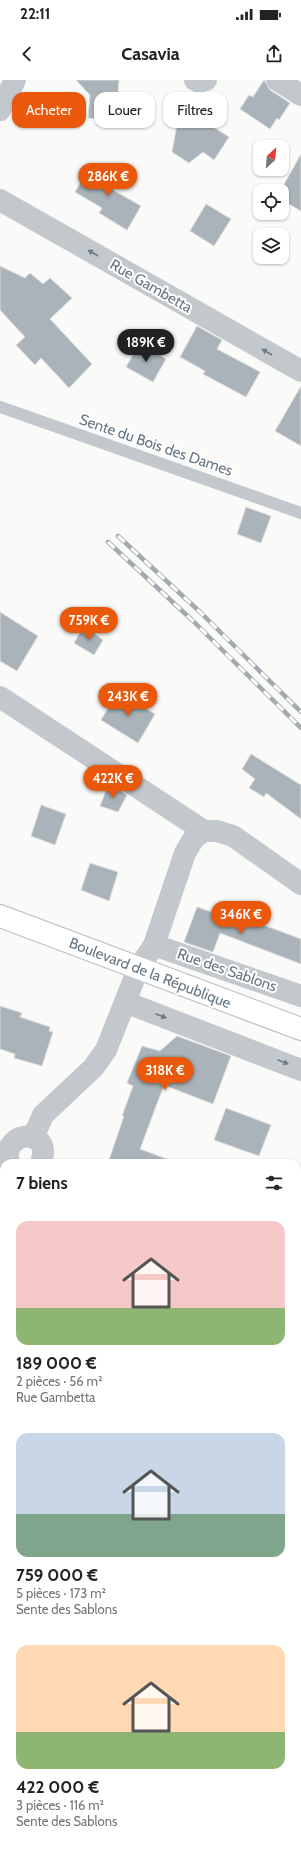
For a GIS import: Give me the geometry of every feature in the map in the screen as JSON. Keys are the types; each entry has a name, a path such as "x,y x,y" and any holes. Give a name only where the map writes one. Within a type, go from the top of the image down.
{"main road":[{"name":"Boulevard de la République","path":"0,916 145,972 301,1029"}],"street":[{"path":"0,110 15,80"},
{"path":"195,80 199,82 206,80"},
{"path":"277,80 301,95"},
{"name":"Rue Gambetta","path":"0,200 301,371"},
{"path":"0,697 204,831 217,831 233,836 301,884"},
{"path":"33,1138 43,1115 93,1068 106,1050 125,1002 145,972 185,853 194,838 204,831"},
{"name":"Rue des Sablons","path":"154,945 301,996"},
{"path":"125,1002 301,1070"},
{"path":"5,1154 12,1140 17,1137 28,1136 33,1138 41,1146 43,1152 42,1159"}],"lane":[{"name":"Sente du Bois des Dames","path":"0,407 301,513"}],"building":[{"path":"76,80 119,80 118,92 94,92 94,118 88,118 90,95"},
{"path":"264,80 270,90 290,103 279,120 277,118 270,129 240,109 249,95 253,97"},
{"path":"176,128 215,128 229,137 214,160 203,152 189,163 172,152"},
{"path":"301,154 301,211 289,204 289,184 284,184"},
{"path":"91,165 119,181 113,190 141,206 127,230 99,213 102,208 75,192"},
{"path":"206,204 231,219 214,246 190,231"},
{"path":"0,266 25,278 30,273 43,284 50,278 72,298 50,319 92,364 69,388 41,358 35,365 16,345 25,337 0,310"},
{"path":"197,326 222,340 217,349 260,372 246,397 203,374 205,371 180,357"},
{"path":"140,343 166,359 153,382 126,367"},
{"path":"301,386 301,446 275,431"},
{"path":"246,507 271,516 261,543 237,534"},
{"path":"0,612 38,636 17,671 0,661"},
{"path":"84,626 103,640 94,655 74,643"},
{"path":"118,692 155,714 138,743 101,720"},
{"path":"251,754 301,785 301,819 266,793 264,797 249,788 255,779 242,769"},
{"path":"109,783 127,795 118,812 100,806"},
{"path":"41,805 66,814 55,845 31,836"},
{"path":"90,863 118,872 109,901 81,890"},
{"path":"197,907 237,921 239,916 301,939 301,964 220,933 213,952 184,942"},
{"path":"0,1006 22,1013 20,1017 50,1027 49,1031 53,1032 42,1066 14,1058 15,1054 0,1049"},
{"path":"177,1036 231,1056 213,1104 164,1085 140,1149 167,1159 109,1159 124,1116 122,1116 133,1086 127,1083 142,1046 160,1051"},
{"path":"226,1108 271,1125 259,1156 214,1140"}],"railway":[{"path":"118,536 200,612 301,712"},
{"path":"108,542 192,620 301,728"}]}
